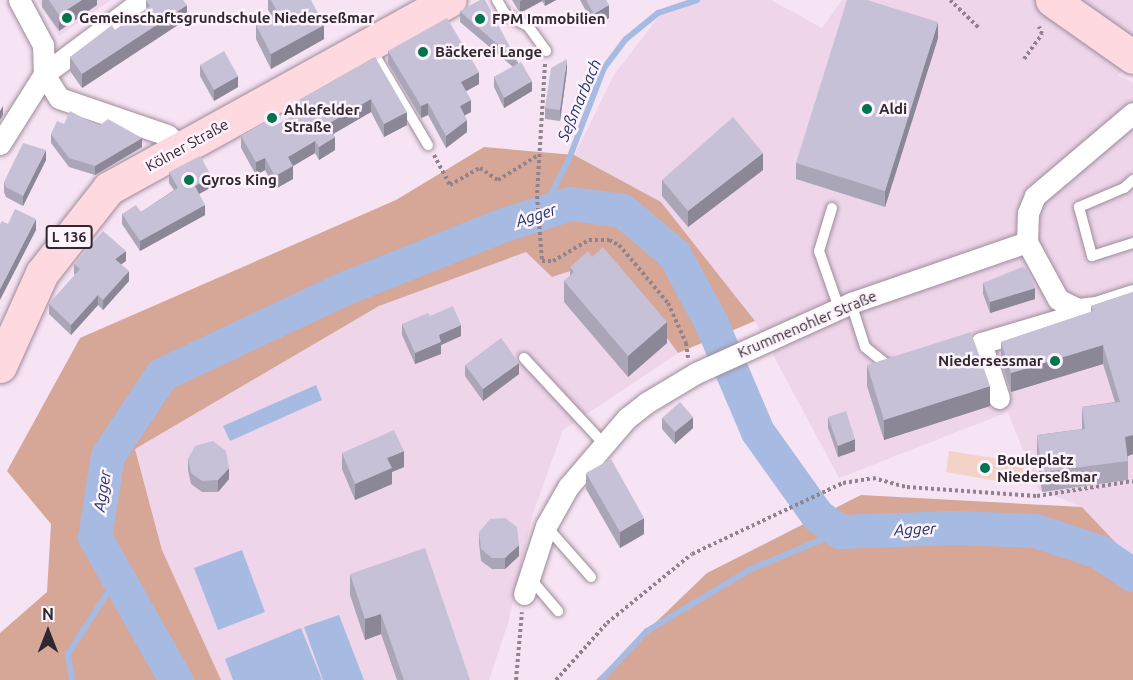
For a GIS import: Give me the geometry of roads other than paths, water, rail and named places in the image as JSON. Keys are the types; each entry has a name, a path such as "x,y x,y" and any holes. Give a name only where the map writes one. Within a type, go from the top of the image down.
{"main road":[{"name":"Kölner Straße","path":"0,366 42,273 109,188 449,0"},
{"path":"1046,14 1133,57"}],"street":[{"path":"19,0 44,45 44,74 59,98 167,135 182,148"},
{"path":"0,144 44,74 143,0"},
{"path":"1133,113 1035,196 1028,213 1026,242 1058,299 1071,306 1079,309 1095,308 1133,295"},
{"name":"Krummenohler Straße","path":"526,585 546,526 568,487 604,444 646,402 693,375 754,345 845,306 1026,242"},
{"path":"999,398 975,344 1062,319 1071,306"}],"lane":[{"path":"497,0 505,14 528,26 546,51"},
{"path":"369,44 428,145"},
{"path":"1133,180 1124,188 1079,207 1092,256 1133,243"},
{"path":"832,208 819,251 845,306 866,347 886,364 906,362"},
{"path":"524,358 604,444"},
{"path":"546,526 591,577"},
{"path":"526,585 558,611"}],"water":[{"path":"316,385 322,400 230,441 223,426"},
{"path":"242,550 265,612 218,630 194,568"},
{"path":"339,615 364,680 323,680 304,627"},
{"path":"301,628 322,680 233,680 225,659"}],"waterway":[{"name":"Seßmarbach","path":"540,215 569,159 604,68 626,39 658,13 697,0"},
{"name":"Agger","path":"176,680 95,537 108,456 162,375 344,289 504,225 571,204 623,211 675,255 711,322 758,432 818,516 840,532 954,528 1036,531 1099,552 1133,575"},
{"path":"601,680 647,631 751,569 840,532"},
{"path":"72,680 68,654 117,578"}],"place":[{"name":"Gemeinschaftsgrundschule Niederseßmar","path":"67,18"},
{"name":"FPM Immobilien","path":"480,19"},
{"name":"Bäckerei Lange","path":"423,52"},
{"name":"Aldi","path":"867,109"},
{"name":"Ahlefelder Straße","path":"272,118"},
{"name":"Gyros King","path":"189,180"},
{"name":"Niedersessmar","path":"1055,361"},
{"name":"Bouleplatz Niederseßmar","path":"985,468"}]}
